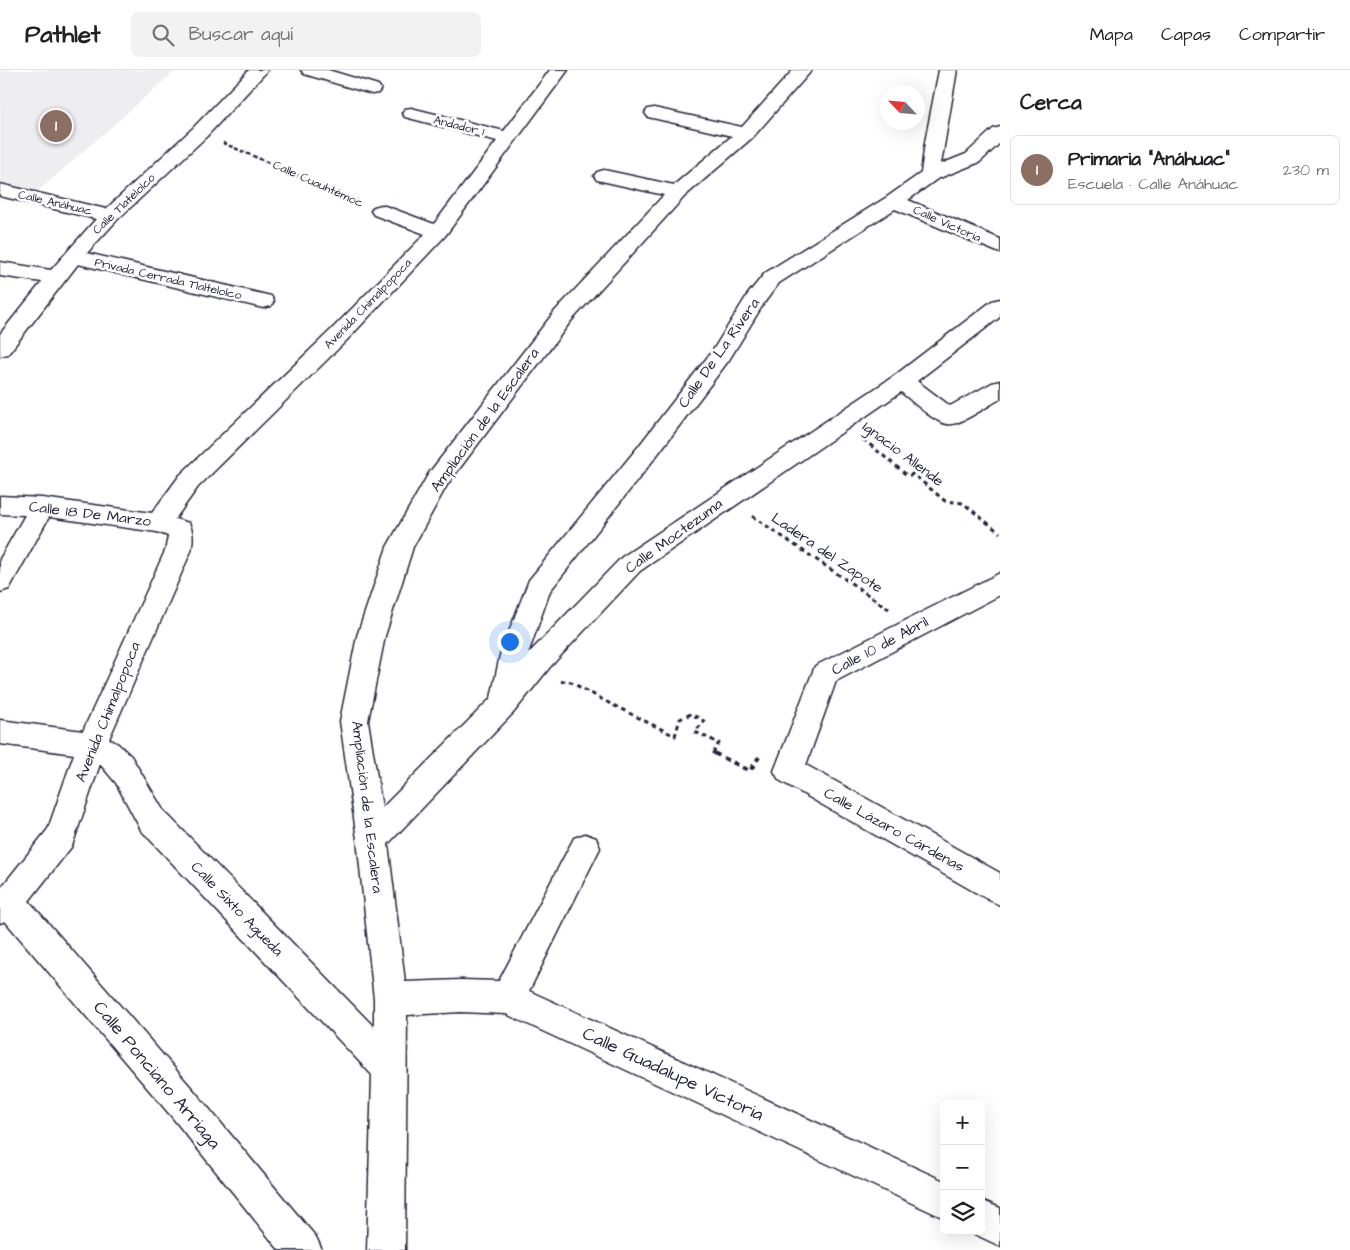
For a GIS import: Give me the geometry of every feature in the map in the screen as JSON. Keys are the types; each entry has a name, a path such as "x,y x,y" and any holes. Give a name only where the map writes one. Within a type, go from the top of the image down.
{"street":[{"name":"Calle Tlatelolco","path":"0,349 73,256 110,216 200,132 259,70"},
{"path":"310,70 372,89"},
{"name":"Avenida Chimalpopoca","path":"4,905 61,836 92,744 178,551 181,539 169,526 189,481 339,335 438,232 558,70"},
{"name":"Ampliación de la Escalera","path":"386,1250 391,999 372,840 354,721 371,636 400,547 438,479 563,316 678,192 746,133 803,70"},
{"path":"930,175 934,142 948,70"},
{"name":"Andador 1","path":"411,113 508,138"},
{"path":"654,113 746,133"},
{"name":"Calle De La Rivera","path":"504,704 514,655 538,587 646,454 715,363 756,299 772,278 894,201 930,175 973,158 1000,133"},
{"path":"604,176 678,192"},
{"name":"Calle Anáhuac","path":"0,190 110,216"},
{"name":"Calle Victoria","path":"894,201 1000,248"},
{"name":"Calle Cuauhtémoc","path":"381,211 438,232"},
{"name":"Privada Cerrada Tlaltelolco","path":"73,256 263,301"},
{"path":"0,270 56,277"},
{"name":"Calle Moctezuma","path":"372,840 504,704 540,659 631,564 902,381 1000,306"},
{"path":"902,381 949,417 1000,389"},
{"name":"Calle 18 De Marzo","path":"0,505 42,507 169,526"},
{"path":"0,582 42,507"},
{"name":"Calle 10 de Abril","path":"788,771 825,674 1000,583"},
{"path":"0,732 92,744"},
{"name":"Calle Sixto Agueda","path":"92,744 110,754 130,780 152,820 391,1070"},
{"name":"Calle Lázaro Cárdenas","path":"788,771 1000,890"},
{"path":"508,998 585,848"},
{"name":"Calle Ponciano Arriaga","path":"4,905 184,1105 303,1250"},
{"name":"Calle Guadalupe Victoria","path":"391,999 461,996 508,998 940,1198"},
{"path":"985,1220 1000,1226"}],"path":[{"name":"Calle Cuauhtémoc","path":"200,132 381,211"},
{"name":"Ignacio Allende","path":"842,421 908,476 913,474 945,501 963,503 1000,534"},
{"name":"Ladera del Zapote","path":"727,498 916,627"},
{"path":"553,686 567,680 594,697 675,736 680,719 691,714 704,721 695,732 718,743 713,753 750,771 760,755 799,743"}],"shaded area":[{"path":"0,70 176,70 36,193 0,182"}],"place":[{"name":"Primaria \"Anáhuac\"","path":"56,126"}]}
